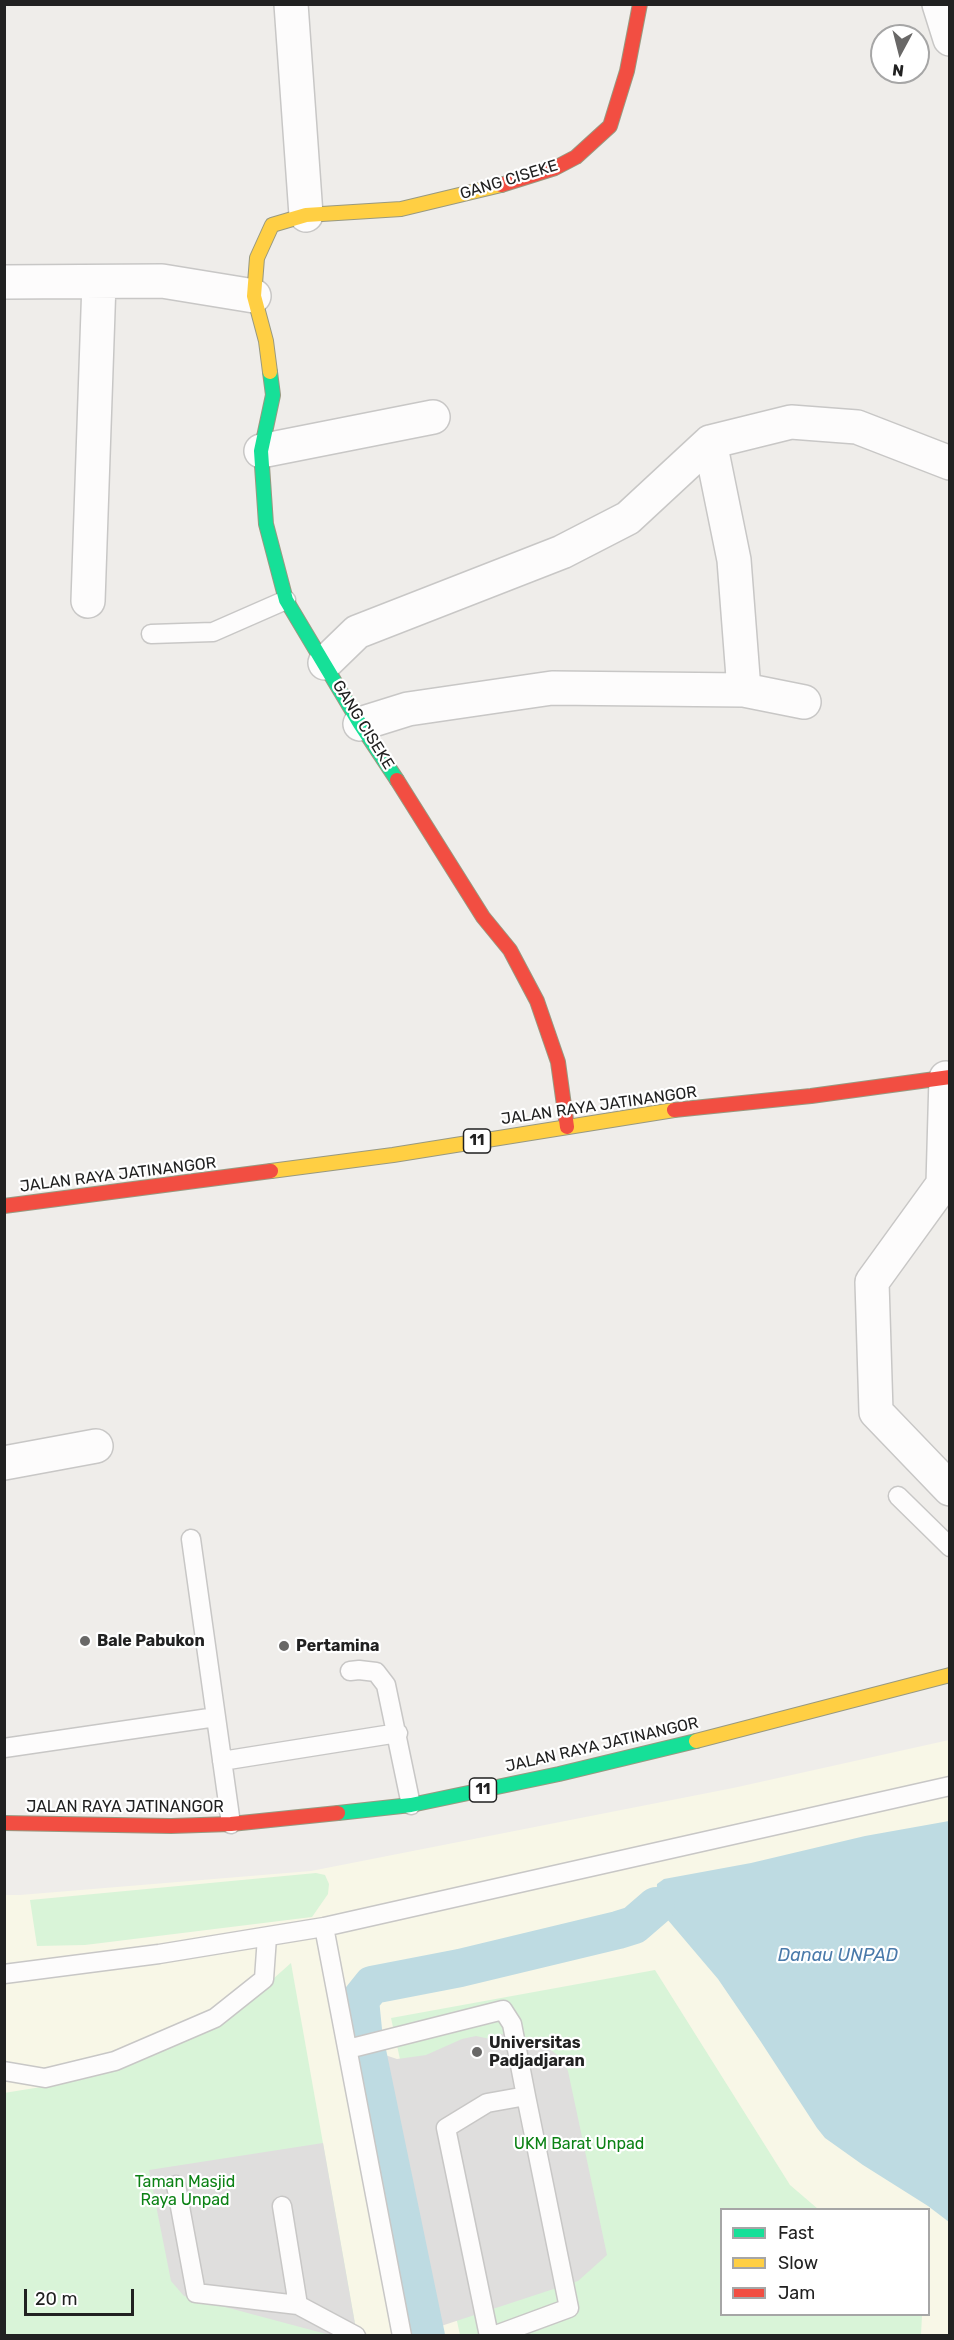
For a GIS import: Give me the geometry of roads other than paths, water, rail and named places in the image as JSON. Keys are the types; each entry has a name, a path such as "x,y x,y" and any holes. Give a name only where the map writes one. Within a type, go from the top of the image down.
{"main road":[{"name":"GANG CISEKE","path":"567,1127 558,1062 537,1000 510,950 483,917 410,799 360,724 286,600 266,524 261,451 273,395 266,340 254,296 257,258 272,225 306,215 401,209 482,191 555,168 576,158 610,126 627,71 640,4"},
{"name":"JALAN RAYA JATINANGOR","path":"4,1206 381,1157 683,1109 811,1096 948,1077"},
{"name":"JALAN RAYA JATINANGOR","path":"4,1823 171,1826 231,1824 411,1805 559,1774 688,1743 950,1675"}],"street":[{"path":"291,4 306,215"},
{"path":"939,4 950,39"},
{"path":"4,282 162,280 254,296"},
{"path":"88,601 99,282"},
{"path":"261,451 433,417"},
{"path":"325,663 357,632 562,552 628,518 710,442 791,422 857,427 950,463"},
{"path":"710,442 734,560 744,690"},
{"path":"360,724 408,709 552,688 744,690 804,702"},
{"path":"948,1077 943,1184 872,1282 876,1412 950,1489"},
{"path":"4,1463 96,1446"}],"lane":[{"path":"151,634 213,632 286,600"},
{"path":"898,1496 950,1547"},
{"path":"191,1539 221,1691 216,1717 231,1824"},
{"path":"350,1671 376,1672 386,1685 398,1733 411,1805"},
{"path":"4,1748 216,1717"},
{"path":"222,1761 398,1733"},
{"path":"4,1974 324,1927 950,1786"},
{"path":"324,1927 402,2336"},
{"path":"4,2071 45,2078 115,2061 215,2018 264,1979 267,1937"},
{"path":"348,2049 503,2010 512,2024 570,2308 491,2336 446,2128 487,2103 526,2096"},
{"path":"176,2186 196,2293 298,2305 356,2336"},
{"path":"282,2206 298,2305"}],"water":[{"name":"Danau UNPAD","path":"950,1821 949,2222 825,2138 718,1979 656,1906 657,1884 664,1879 751,1863 865,1836"}],"waterway":[{"path":"363,2030 360,2000 372,1985 460,1968 618,1930 634,1925 656,1906"},
{"path":"368,2056 426,2336"}],"place":[{"name":"Bale Pabukon","path":"85,1641"},
{"name":"Pertamina","path":"284,1646"},
{"name":"Universitas Padjadjaran","path":"477,2052"}],"park label":[{"name":"UKM Barat Unpad","path":"579,2144"},
{"name":"Taman Masjid Raya Unpad","path":"185,2191"}]}
